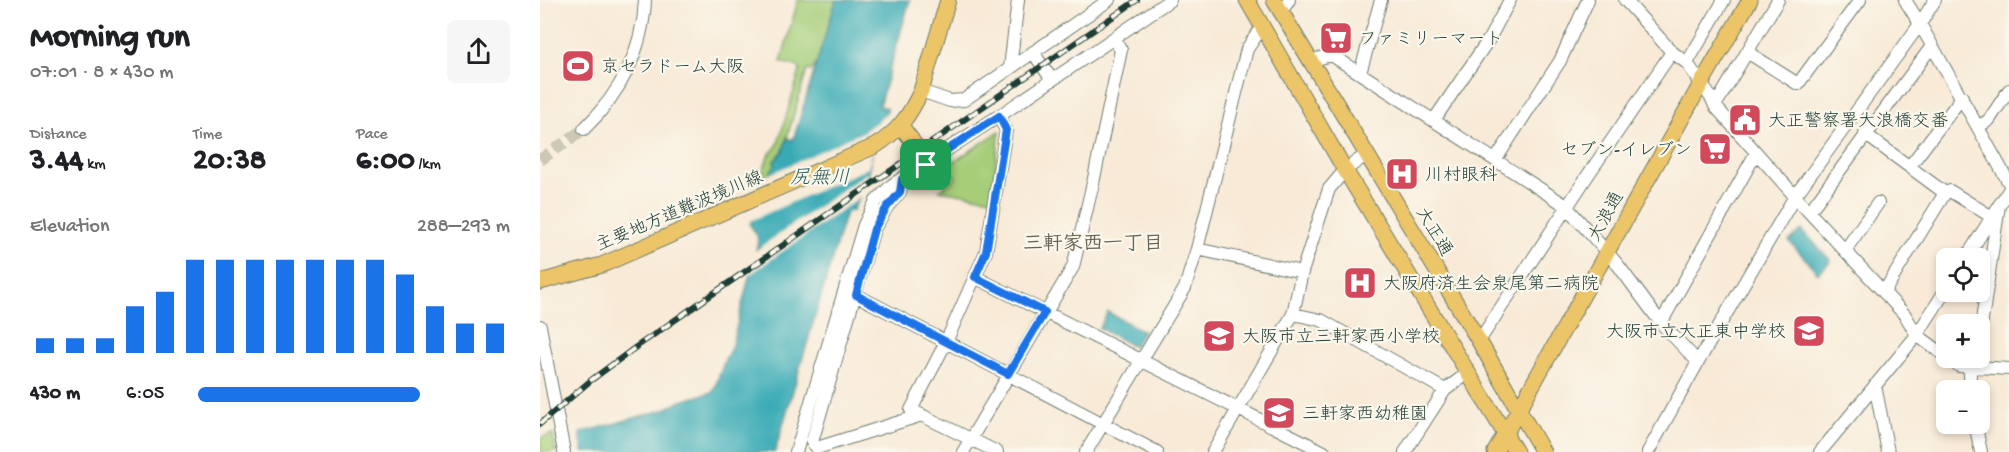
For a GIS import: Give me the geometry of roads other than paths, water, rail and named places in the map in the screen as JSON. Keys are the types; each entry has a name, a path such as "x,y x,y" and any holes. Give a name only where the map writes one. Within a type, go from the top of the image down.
{"main road":[{"name":"主要地方道難波境川線","path":"540,282 603,265 885,140 901,126 921,91 948,0"},
{"path":"1247,0 1345,170 1516,452"},
{"name":"大浪通","path":"1495,452 1750,0"},
{"name":"大正通","path":"1281,4 1310,61 1479,341 1543,452"},
{"path":"901,126 926,165"}],"street":[{"path":"584,129 611,99 625,76 638,44 645,0"},
{"path":"1010,68 1017,0"},
{"path":"921,91 950,101 964,100 1109,0"},
{"path":"796,452 864,225 876,201 885,190 926,165 1170,0"},
{"path":"1360,73 1381,0"},
{"path":"1434,120 1489,39 1510,0"},
{"path":"1496,159 1560,61 1588,0"},
{"path":"1625,0 1672,52 1687,63 1715,106 1905,315 1917,335 1936,349"},
{"path":"1687,63 1724,0"},
{"path":"1715,106 1778,0"},
{"path":"1747,52 1798,84 1860,0"},
{"path":"1905,0 2009,183"},
{"path":"1648,452 1795,196 1935,0"},
{"path":"1086,452 1185,288 1197,249 1247,49 1263,27"},
{"path":"963,452 1073,267 1121,50 1114,39"},
{"path":"1809,212 1932,46"},
{"path":"1033,52 1052,80"},
{"path":"1479,341 1672,52"},
{"path":"1310,61 1333,56 1567,206 1661,323 1698,362"},
{"path":"1978,127 1989,120 2009,90"},
{"path":"1910,166 1962,97"},
{"path":"997,452 911,410 946,342 986,252 1006,130 999,116"},
{"path":"1865,134 1945,193"},
{"path":"1661,323 1756,153"},
{"path":"1214,452 1293,314 1302,272 1329,189 1345,170 1366,154"},
{"path":"902,179 900,192 887,207 874,229 812,442 817,448 922,415"},
{"path":"1972,248 2009,190"},
{"path":"1884,292 1945,193 1950,191 1992,217"},
{"path":"1846,249 1878,203"},
{"path":"1983,314 1999,205"},
{"path":"1197,249 1302,272"},
{"path":"975,277 1324,452"},
{"path":"856,295 1157,452"},
{"path":"1820,452 1917,335 1938,302"},
{"path":"1293,314 1321,320 1445,390"},
{"path":"540,326 545,373 564,452"},
{"path":"1990,365 2009,369"},
{"path":"1405,452 1445,390 1468,373"},
{"path":"1875,385 1888,452"},
{"path":"1977,434 1981,452"}],"water":[{"name":"尻無川","path":"836,0 910,0 879,106 887,108 887,112 875,135 867,180 853,210 846,212 775,452 583,452 580,433 663,410 681,401 714,390 731,348 758,242 757,235 750,225 769,174 775,165 774,162 783,151 787,138 792,140 794,137"},
{"path":"1802,230 1831,261 1818,273 1789,241"},
{"path":"1108,312 1143,331 1134,347 1099,328"}],"tunnel":[{"path":"540,160 584,129"}],"railway":[{"path":"540,424 590,381 636,347 1137,0"}],"place":[{"name":"ファミリーマート","path":"1336,38"},
{"name":"京セラドーム大阪","path":"578,66"},
{"name":"大正警察署大浪橋交番","path":"1745,120"},
{"name":"セブン-イレブン","path":"1715,149"},
{"name":"川村眼科","path":"1402,174"},
{"name":"大阪府済生会泉尾第二病院","path":"1360,283"},
{"name":"大阪市立大正東中学校","path":"1809,331"},
{"name":"大阪市立三軒家西小学校","path":"1219,336"},
{"name":"三軒家西幼稚園","path":"1279,413"}],"district":[{"name":"三軒家西一丁目","path":"1093,242"}]}
